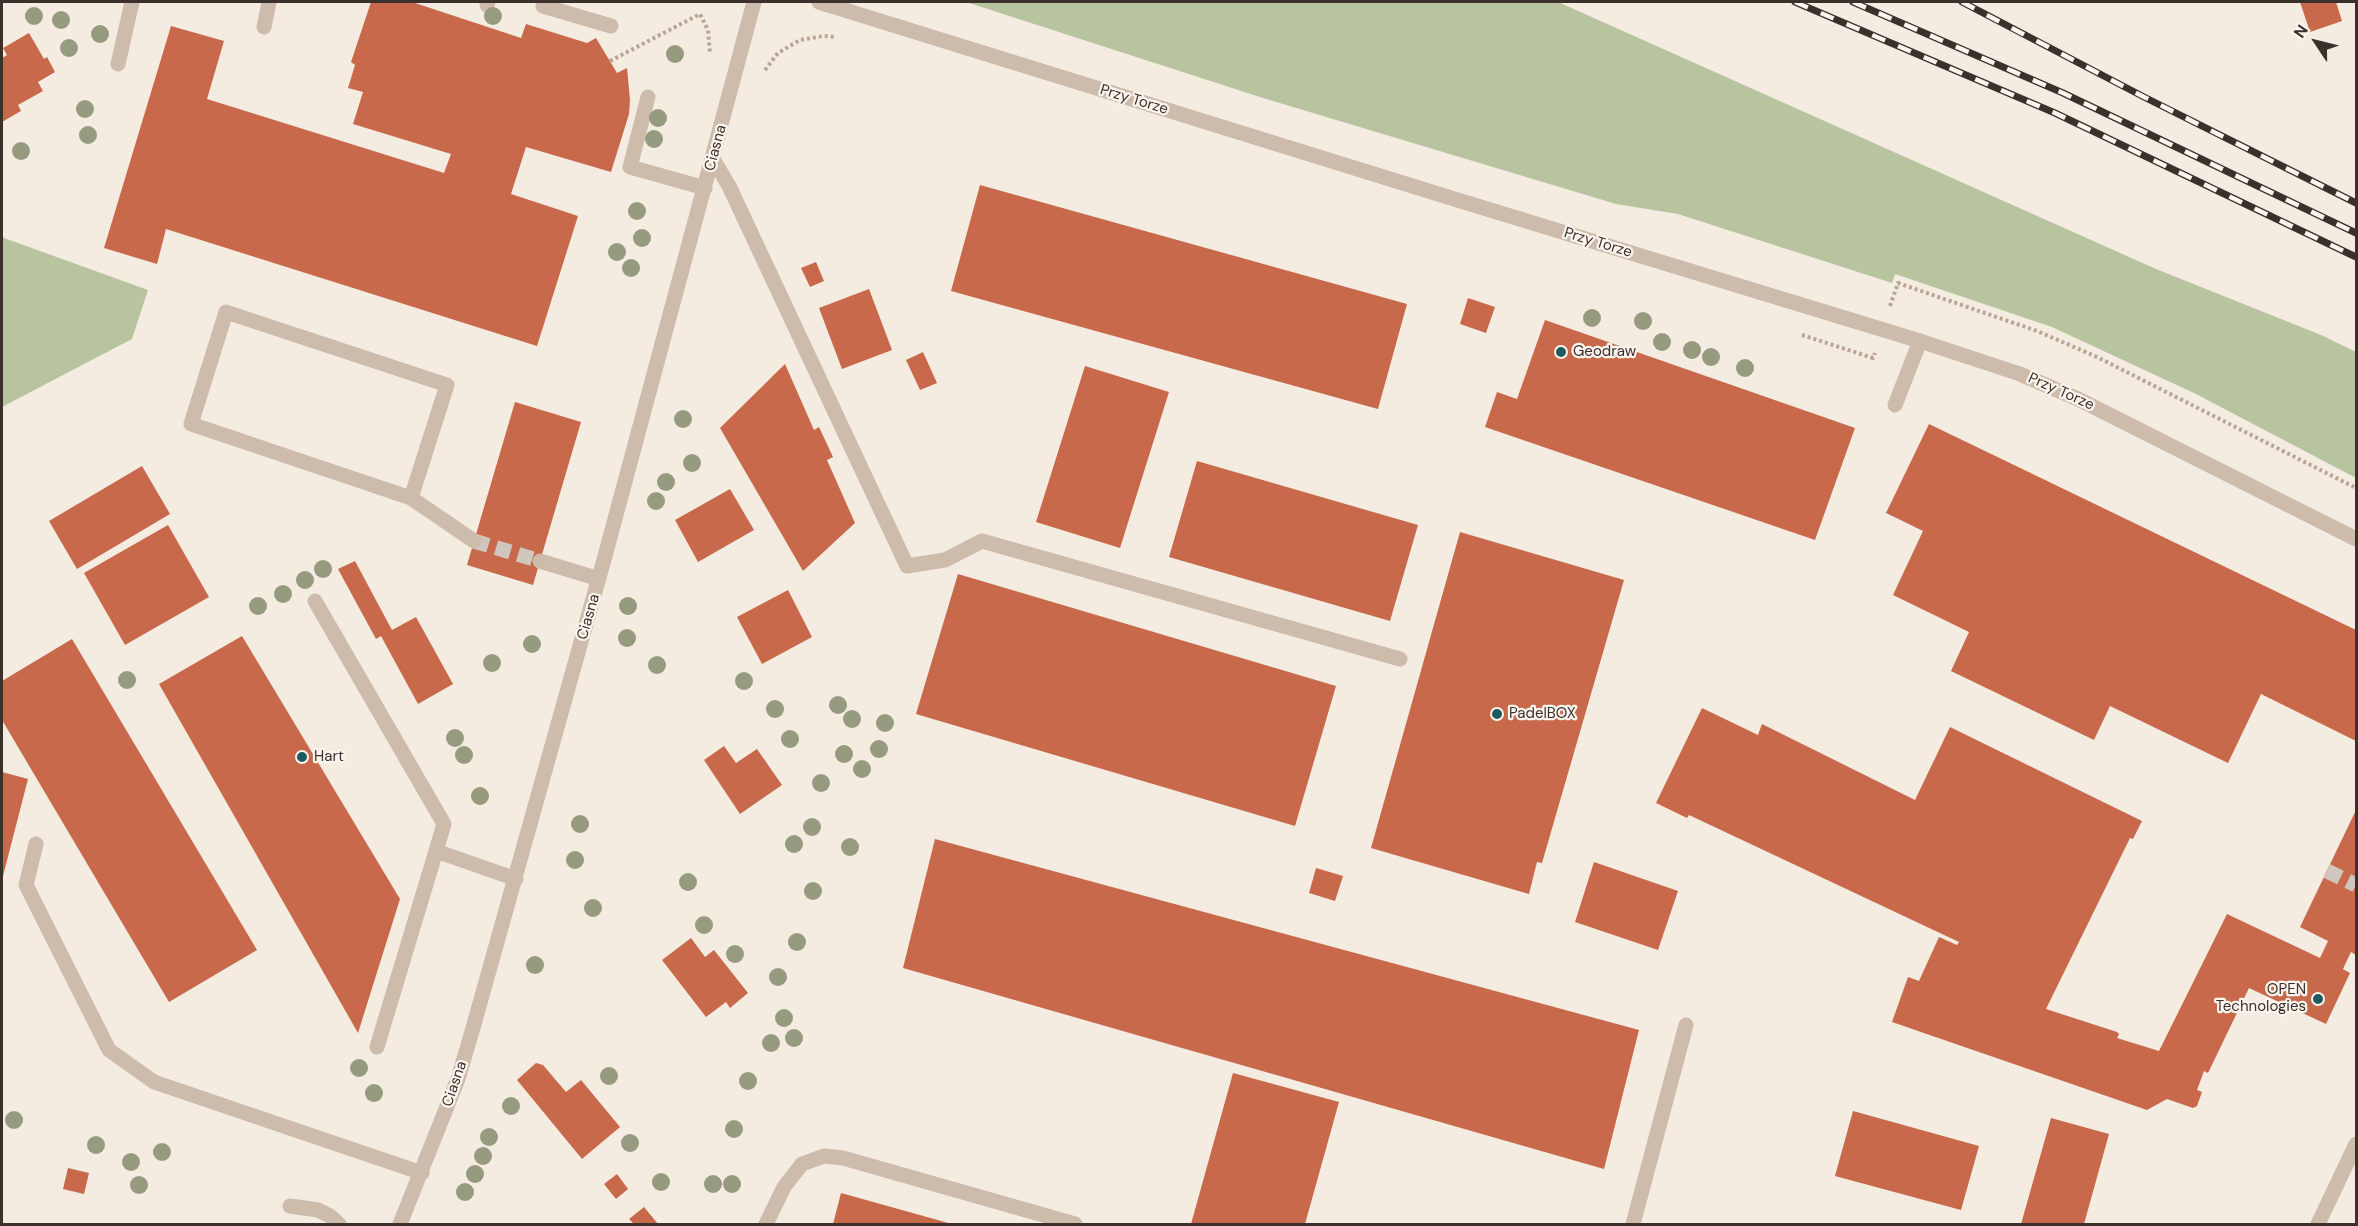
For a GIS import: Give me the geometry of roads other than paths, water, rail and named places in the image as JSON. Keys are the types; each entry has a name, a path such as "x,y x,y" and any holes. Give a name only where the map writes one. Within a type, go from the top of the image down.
{"street":[{"path":"118,64 132,2"},
{"path":"264,27 269,2"},
{"path":"544,2 543,6 611,26"},
{"name":"Ciasna","path":"400,1224 458,1079 516,879 754,2"},
{"name":"Przy Torze","path":"819,2 1920,341 2020,374 2078,399 2356,539"},
{"path":"648,97 630,167 705,188"},
{"path":"713,159 729,186 907,566 945,560 982,541 1401,658"},
{"path":"411,498 447,385 225,312 191,424 411,498 474,541"},
{"path":"1895,405 1920,341"},
{"path":"540,561 599,579"},
{"path":"315,601 444,824 377,1047"},
{"path":"36,844 26,885 109,1050 154,1082 422,1173"},
{"path":"436,851 516,879"},
{"path":"1633,1224 1686,1025"},
{"path":"2318,1224 2356,1144"},
{"path":"766,1224 784,1187 802,1164 824,1156 843,1158 1075,1224"},
{"path":"290,1206 318,1210 339,1224"}],"tunnel":[{"path":"474,541 540,561"},
{"path":"2327,871 2356,885"}],"railway":[{"path":"1795,2 2055,113 2356,257"},
{"path":"1853,2 2063,93 2356,233"},
{"path":"1962,2 2144,97 2356,203"}],"place":[{"name":"Geodraw","path":"1561,352"},
{"name":"PadelBOX","path":"1497,714"},
{"name":"Hart","path":"302,757"},
{"name":"OPEN Technologies","path":"2318,999"}]}
